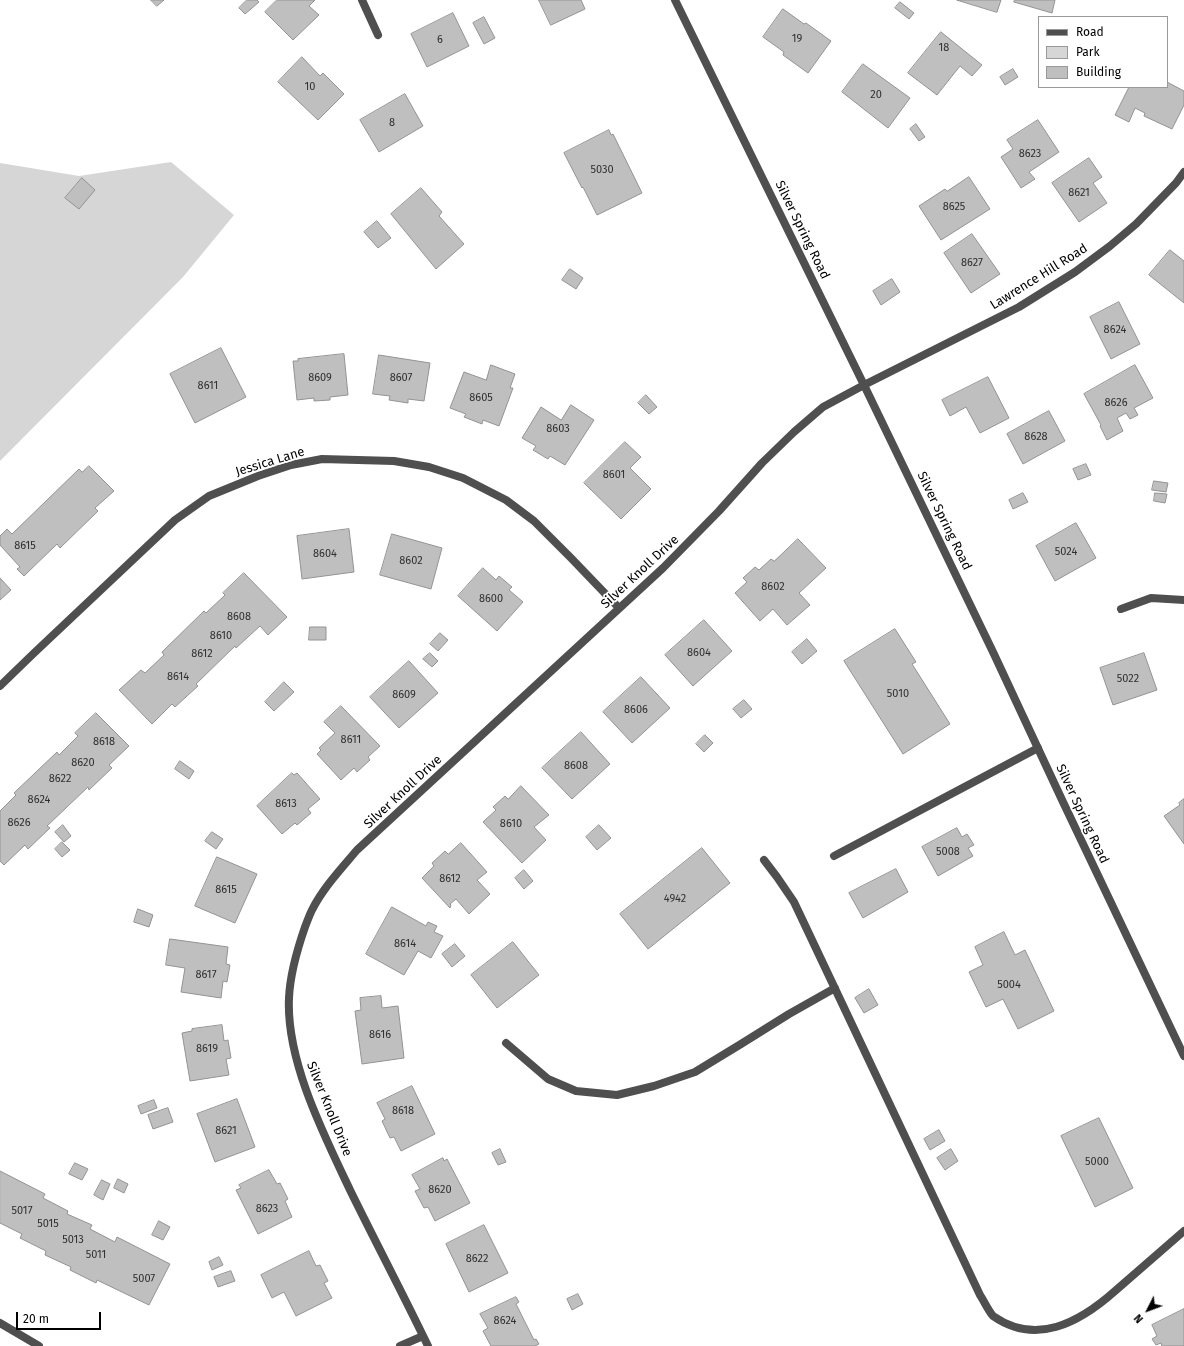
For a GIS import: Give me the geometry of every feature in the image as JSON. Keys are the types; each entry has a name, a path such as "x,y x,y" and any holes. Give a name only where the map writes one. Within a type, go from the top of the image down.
{"street":[{"path":"362,0 378,34"},
{"name":"Silver Spring Road","path":"675,0 993,652 1184,1056"},
{"name":"Lawrence Hill Road","path":"864,385 1020,307 1075,272 1110,246 1136,224 1176,183 1184,172"},
{"name":"Silver Knoll Drive","path":"428,1346 332,1153 309,1097 294,1053 290,1029 289,998 292,973 299,945 312,911 332,879 357,850 668,563 794,432 823,408 864,385"},
{"name":"Jessica Lane","path":"0,686 175,520 209,496 258,476 291,465 322,460 394,461 429,467 463,478 506,500 534,521 619,608"},
{"path":"1121,609 1151,598 1184,600"},
{"path":"834,856 1038,748"},
{"path":"764,860 794,902 980,1295 992,1315 1005,1327 1028,1337 1040,1338 1055,1335 1081,1321 1184,1231"},
{"path":"506,1043 548,1079 576,1091 617,1095 654,1086 695,1072 789,1014 835,988"},
{"path":"0,1323 39,1346"},
{"path":"400,1346 423,1336"}],"green space":[{"path":"171,162 234,215 183,277 0,461 0,163 79,176"}],"building":[{"path":"151,0 164,0 157,6"},
{"path":"247,0 257,0 259,2 245,14 239,8"},
{"path":"277,0 315,0 309,6 319,15 293,40 265,12"},
{"path":"539,0 581,0 585,9 551,25"},
{"path":"957,0 1001,0 997,12"},
{"path":"1015,0 1055,0 1052,13 1014,2"},
{"path":"900,2 914,13 909,19 895,8"},
{"path":"783,9 831,41 808,73 783,55 784,52 763,37"},
{"path":"453,13 469,46 427,67 411,34"},
{"path":"484,17 495,38 484,44 473,23"},
{"path":"941,32 982,65 972,76 960,66 937,95 908,73"},
{"path":"302,57 320,76 323,73 344,94 318,120 278,82"},
{"path":"863,64 910,98 888,128 842,92"},
{"path":"1013,69 1018,77 1005,85 1000,77"},
{"path":"1168,83 1184,91 1184,105 1172,129 1144,116 1145,113 1135,108 1129,122 1115,115 1128,88 1168,88"},
{"path":"405,94 423,126 379,152 360,120"},
{"path":"1038,120 1059,152 1029,172 1035,179 1021,188 1001,157 1013,149 1007,140"},
{"path":"916,124 925,137 919,141 910,129"},
{"path":"609,130 611,135 613,134 642,193 597,215 564,153"},
{"path":"1089,158 1102,177 1093,183 1107,203 1079,222 1052,183"},
{"path":"969,177 990,209 941,240 919,206 945,189 947,191"},
{"path":"82,178 95,190 79,209 65,198"},
{"path":"421,188 442,212 439,216 464,244 436,269 391,214"},
{"path":"377,221 391,238 378,248 364,232"},
{"path":"972,234 1000,274 971,293 944,253"},
{"path":"1170,250 1184,261 1184,303 1149,275"},
{"path":"570,269 583,278 576,289 562,280"},
{"path":"892,279 900,292 881,305 873,291"},
{"path":"1119,302 1140,344 1111,359 1090,317"},
{"path":"221,348 246,397 195,423 170,374"},
{"path":"344,354 348,395 330,397 330,400 314,401 314,398 297,400 293,361 298,361 298,359"},
{"path":"379,355 430,363 424,401 408,399 408,403 389,400 390,396 373,394"},
{"path":"491,365 515,374 510,388 513,388 499,426 483,420 482,424 464,417 466,414 450,408 464,372 486,380"},
{"path":"1135,365 1153,398 1134,408 1138,415 1130,419 1126,413 1117,418 1123,431 1107,440 1100,426 1101,425 1084,394"},
{"path":"988,377 1009,418 980,433 966,407 950,416 942,400"},
{"path":"646,395 657,407 649,414 638,403"},
{"path":"571,405 594,420 565,465 550,456 548,459 533,450 536,446 522,438 541,407 561,420"},
{"path":"1049,411 1065,441 1023,464 1007,434"},
{"path":"625,442 641,457 630,468 651,489 621,519 584,483"},
{"path":"1086,464 1091,475 1078,480 1073,469"},
{"path":"89,466 114,491 95,508 98,511 60,548 57,544 24,576 17,569 20,567 0,545 0,536 7,529 12,534 79,469 82,472"},
{"path":"1154,481 1168,483 1166,492 1152,490"},
{"path":"1023,493 1028,502 1013,509 1009,500"},
{"path":"1155,493 1167,494 1165,503 1154,501"},
{"path":"1076,523 1096,558 1055,581 1036,546"},
{"path":"349,529 354,572 302,579 297,536"},
{"path":"392,534 442,548 431,589 380,575"},
{"path":"798,539 826,568 799,593 810,605 787,625 773,609 760,621 735,593 747,582 743,578 755,567 759,570 771,559 774,561"},
{"path":"483,568 496,580 499,576 512,587 509,590 523,602 497,631 458,596"},
{"path":"244,573 287,617 268,635 260,626 236,648 235,646 196,684 198,686 175,707 172,704 152,724 119,690 141,670 145,673 164,655 162,652 204,611 206,613 225,595 223,593"},
{"path":"0,578 11,590 0,600"},
{"path":"704,620 732,651 693,686 665,655"},
{"path":"310,627 326,627 326,640 309,640"},
{"path":"895,629 916,662 912,664 950,724 903,754 844,661"},
{"path":"440,633 448,640 438,651 430,644"},
{"path":"807,639 817,651 802,664 792,652"},
{"path":"430,653 438,661 432,667 423,659"},
{"path":"1144,653 1157,690 1113,705 1100,668"},
{"path":"409,661 438,693 399,728 370,697"},
{"path":"641,677 670,708 632,743 603,712"},
{"path":"284,682 294,692 274,711 265,702"},
{"path":"744,700 752,709 741,718 733,709"},
{"path":"341,706 380,746 368,757 370,760 357,772 354,768 341,780 317,754 321,750 319,748 335,733 324,722"},
{"path":"96,713 129,746 109,765 112,768 89,790 88,787 47,826 50,828 28,849 25,845 4,865 0,861 0,811 16,795 14,793 57,752 59,755 78,736 75,733"},
{"path":"581,732 610,764 572,799 542,768"},
{"path":"705,735 713,743 704,752 696,744"},
{"path":"180,761 194,771 189,779 175,769"},
{"path":"292,773 294,775 297,773 320,799 308,809 311,813 297,825 295,823 282,834 257,806"},
{"path":"521,786 549,815 534,827 546,840 522,863 483,822 496,810 493,807 505,796 508,799"},
{"path":"1184,799 1184,844 1164,816 1180,805 1179,803"},
{"path":"63,825 71,836 64,842 55,832"},
{"path":"599,825 611,838 597,850 586,837"},
{"path":"957,828 962,837 967,834 974,845 968,848 973,856 938,876 922,847"},
{"path":"212,832 223,839 216,849 205,841"},
{"path":"62,842 70,850 62,857 55,849"},
{"path":"461,843 487,872 477,880 490,894 469,914 456,899 450,904 450,908 422,878 434,866 432,863 445,851 448,854"},
{"path":"702,848 730,883 648,949 620,914"},
{"path":"217,857 257,874 235,923 195,906"},
{"path":"896,869 908,892 863,918 849,893"},
{"path":"524,870 533,881 524,889 515,878"},
{"path":"392,907 426,926 428,922 437,926 434,932 443,936 431,958 418,951 404,975 366,954"},
{"path":"138,909 153,915 149,927 134,922"},
{"path":"1004,932 1015,955 1025,950 1054,1011 1018,1029 1003,999 986,1007 969,972 983,965 975,947"},
{"path":"170,939 228,947 226,964 230,965 227,982 223,981 221,998 181,992 185,968 166,965"},
{"path":"513,942 539,975 497,1008 471,975"},
{"path":"455,944 465,956 452,967 442,954"},
{"path":"869,989 878,1005 864,1013 855,998"},
{"path":"381,996 382,1008 398,1006 404,1058 362,1064 355,1011 361,1010 360,998"},
{"path":"222,1025 224,1041 228,1040 231,1058 226,1059 229,1075 190,1081 182,1033 192,1031 192,1029"},
{"path":"412,1086 435,1134 401,1151 394,1137 390,1138 382,1121 385,1119 377,1103"},
{"path":"237,1099 255,1147 215,1162 197,1114"},
{"path":"154,1100 157,1108 141,1114 138,1106"},
{"path":"168,1108 173,1122 153,1129 148,1115"},
{"path":"1099,1118 1133,1188 1095,1207 1061,1136"},
{"path":"939,1130 945,1141 930,1150 924,1139"},
{"path":"500,1149 506,1162 498,1165 492,1153"},
{"path":"951,1149 958,1161 945,1170 937,1158"},
{"path":"443,1158 444,1161 447,1159 470,1203 435,1221 428,1207 424,1208 415,1191 420,1189 412,1175"},
{"path":"75,1163 88,1169 82,1180 69,1174"},
{"path":"269,1170 277,1184 280,1183 288,1199 285,1201 292,1217 258,1234 236,1190 241,1188 239,1185"},
{"path":"0,1171 45,1194 43,1198 68,1211 67,1214 92,1225 90,1229 115,1242 117,1237 170,1264 149,1305 97,1280 96,1283 70,1270 71,1267 45,1255 46,1251 20,1238 22,1234 0,1223"},
{"path":"118,1179 128,1184 124,1193 114,1188"},
{"path":"102,1180 110,1184 103,1200 94,1195"},
{"path":"159,1221 170,1227 163,1240 152,1235"},
{"path":"484,1225 508,1273 469,1292 446,1244"},
{"path":"309,1251 316,1266 320,1265 328,1281 324,1283 332,1298 296,1316 284,1292 272,1298 261,1275"},
{"path":"219,1257 223,1265 212,1270 209,1262"},
{"path":"231,1271 235,1281 218,1287 214,1277"},
{"path":"578,1294 583,1304 572,1310 567,1299"},
{"path":"516,1297 519,1302 516,1304 534,1340 536,1339 539,1344 535,1346 491,1346 483,1331 488,1328 480,1314"},
{"path":"1184,1309 1184,1346 1162,1346 1161,1343 1156,1345 1152,1339 1157,1336 1152,1325"}]}
